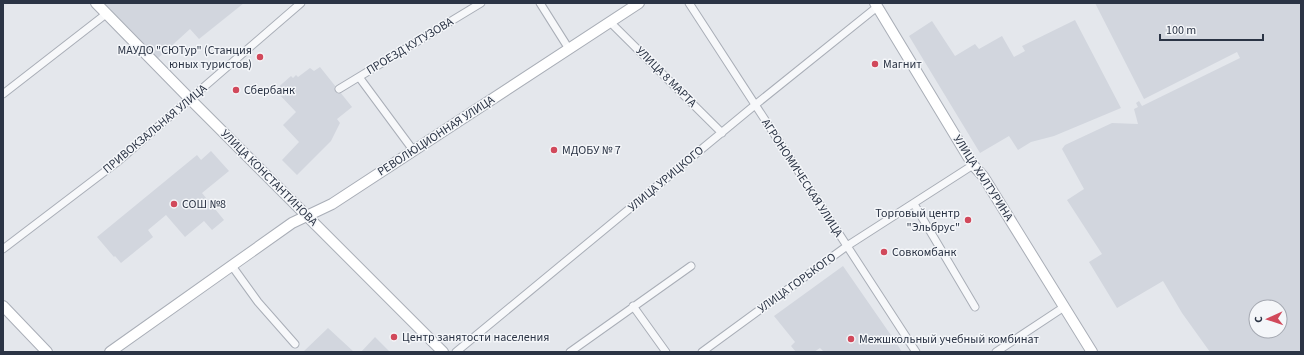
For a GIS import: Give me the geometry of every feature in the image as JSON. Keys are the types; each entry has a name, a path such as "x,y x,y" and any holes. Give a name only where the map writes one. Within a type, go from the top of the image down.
{"street":[{"name":"УЛИЦА КОНСТАНТИНОВА","path":"96,3 443,352"},
{"name":"ПРИВОКЗАЛЬНАЯ УЛИЦА","path":"3,248 116,164 301,3"},
{"name":"ПРОЕЗД КУТУЗОВА","path":"339,89 481,3"},
{"path":"540,3 569,49"},
{"name":"РЕВОЛЮЦИОННАЯ УЛИЦА","path":"110,352 292,223 332,204 638,3"},
{"name":"АГРОНОМИЧЕСКАЯ УЛИЦА","path":"689,3 916,352"},
{"name":"УЛИЦА УРИЦКОГО","path":"456,352 876,5"},
{"name":"УЛИЦА ХАЛТУРИНА","path":"876,5 973,165 983,176 1092,352"},
{"path":"3,94 106,14"},
{"name":"УЛИЦА 8 МАРТА","path":"610,22 722,133"},
{"path":"359,77 413,150"},
{"name":"УЛИЦА ГОРЬКОГО","path":"702,352 847,246 973,165"},
{"path":"914,204 975,307"},
{"path":"232,266 258,302 295,344"},
{"path":"570,352 691,266"},
{"path":"3,306 47,352"},
{"path":"633,306 666,352"},
{"path":"996,352 1064,307"}],"shaded area":[{"path":"102,3 244,3 199,39 190,29 156,60"},
{"path":"1095,3 1301,3 1301,352 1210,352 1182,313 1163,281 1117,308 1089,262 1102,254 1067,200 1084,189 1062,149 1065,145 1112,123 1138,124 1134,109 1138,107 1136,103 1139,101 1142,106 1240,58 1237,52 1144,99"},
{"path":"1075,20 1121,108 1054,136 1031,142 1018,150 1009,136 980,153 909,36 932,21 955,56 975,44 979,49 1002,36 1014,57 1025,51 1022,46"},
{"path":"320,67 352,107 337,119 340,123 331,141 297,175 282,160 299,142 283,125 296,112 275,90 291,76 293,78 296,75 298,77 310,68 314,71"},
{"name":"СОШ №8","path":"211,151 229,171 202,193 224,220 212,230 204,221 185,237 166,215 148,230 153,237 121,263 115,256 114,257 97,237 197,155 201,160"},
{"path":"843,266 902,352 824,352 820,348 814,352 796,352 791,346 795,342 774,316"},
{"path":"328,328 354,352 303,352"},
{"path":"375,337 390,352 361,352"}],"place":[{"name":"МАУДО \"СЮТур\" (Станция юных туристов)","path":"260,57"},
{"name":"Магнит","path":"875,64"},
{"name":"Сбербанк","path":"236,90"},
{"name":"МДОБУ № 7","path":"554,150"},
{"name":"СОШ №8","path":"174,204"},
{"name":"Торговый центр \"Эльбрус\"","path":"968,220"},
{"name":"Совкомбанк","path":"884,252"},
{"name":"Центр занятости населения","path":"394,337"},
{"name":"Межшкольный учебный комбинат","path":"851,339"}]}
